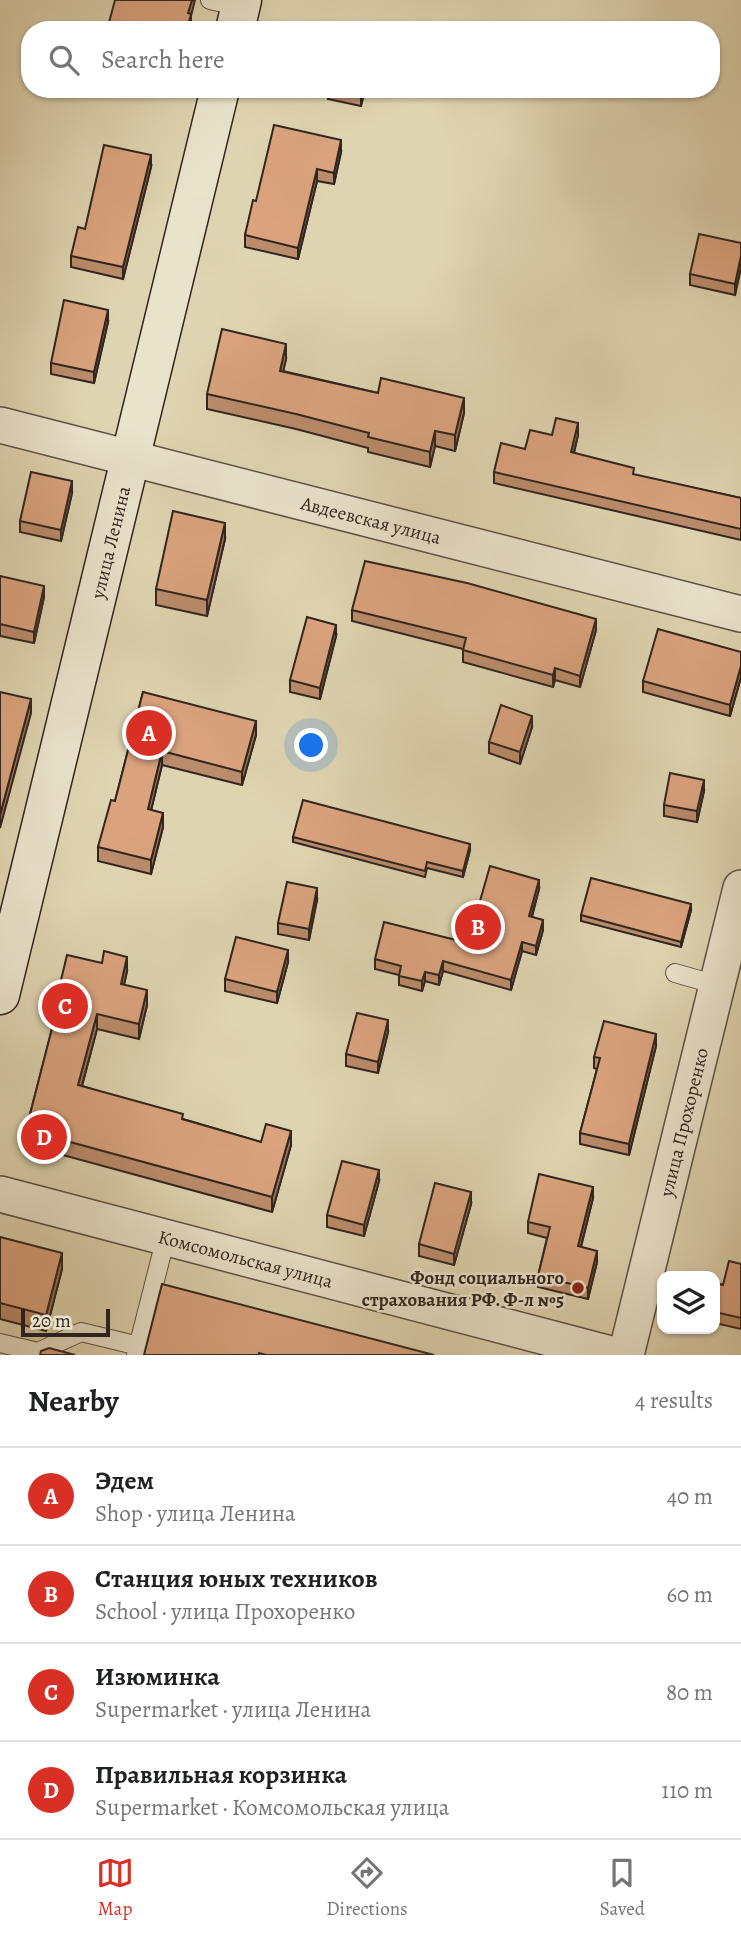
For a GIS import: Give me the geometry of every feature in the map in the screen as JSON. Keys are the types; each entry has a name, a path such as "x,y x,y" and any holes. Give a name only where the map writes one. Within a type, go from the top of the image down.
{"main road":[{"name":"улица Ленина","path":"0,995 218,98"}],"street":[{"name":"Авдеевская улица","path":"0,425 741,614"},
{"name":"улица Прохоренко","path":"626,1355 741,888"},
{"name":"Комсомольская улица","path":"0,1194 614,1355"}],"lane":[{"path":"674,973 717,985"},
{"path":"0,1343 38,1352 81,1332 137,1351 166,1237"}],"building":[{"path":"115,0 192,0 188,13 191,14 189,21 109,21"},
{"path":"274,125 341,140 334,173 317,169 298,248 245,235"},
{"path":"104,145 151,155 123,267 71,256 78,227 85,229"},
{"path":"699,234 741,243 735,284 690,274"},
{"path":"64,300 108,310 94,372 51,363"},
{"path":"222,329 286,344 280,371 378,393 381,378 464,398 455,435 435,431 430,452 368,437 369,433 296,414 207,394"},
{"path":"556,418 578,423 571,452 634,468 633,474 741,498 741,529 494,472 501,443 525,449 530,430 552,435"},
{"path":"31,472 72,481 61,530 20,521"},
{"path":"173,511 225,523 207,600 156,589"},
{"path":"365,561 467,583 596,619 580,676 555,668 553,675 463,650 466,638 352,610"},
{"path":"0,576 44,586 34,632 0,624"},
{"path":"307,617 336,625 320,688 290,680"},
{"path":"658,629 741,652 741,666 730,705 643,681"},
{"path":"0,692 31,699 0,815"},
{"path":"143,692 256,721 242,772 162,751 148,809 163,813 151,860 98,847 111,800 115,801"},
{"path":"501,705 532,716 520,752 489,742"},
{"path":"670,773 704,780 697,811 664,805"},
{"path":"303,800 470,844 463,871 427,862 425,871 293,837"},
{"path":"490,866 539,880 529,916 543,920 536,946 522,942 511,980 443,961 439,975 425,972 422,981 399,976 401,966 375,959 384,922 468,943"},
{"path":"591,878 691,904 681,942 581,915"},
{"path":"287,882 317,888 309,929 278,923"},
{"path":"236,937 288,950 277,992 225,979"},
{"path":"104,951 127,957 121,984 147,990 139,1024 97,1014 78,1085 183,1114 182,1119 261,1142 266,1124 291,1131 272,1197 26,1130 58,1005 55,1005 67,955 102,963"},
{"path":"357,1013 388,1020 378,1062 346,1054"},
{"path":"604,1021 656,1034 629,1144 580,1133 600,1058 594,1057"},
{"path":"342,1161 379,1170 364,1225 327,1215"},
{"path":"539,1174 593,1187 578,1246 597,1251 588,1288 538,1276 550,1227 528,1222"},
{"path":"435,1183 471,1192 454,1254 419,1244"},
{"path":"0,1237 62,1253 46,1315 0,1303"},
{"path":"729,1261 741,1264 741,1318 720,1313 720,1284 723,1285"},
{"path":"162,1284 434,1355 144,1355"},
{"path":"49,1348 75,1355 40,1355 41,1351"}],"place":[{"name":"Эдем","path":"149,733"},
{"name":"Станция юных техников","path":"478,927"},
{"name":"Изюминка","path":"65,1006"},
{"name":"Правильная корзинка","path":"44,1137"},
{"name":"Фонд социального страхования РФ. Ф-л №5","path":"578,1288"}]}
